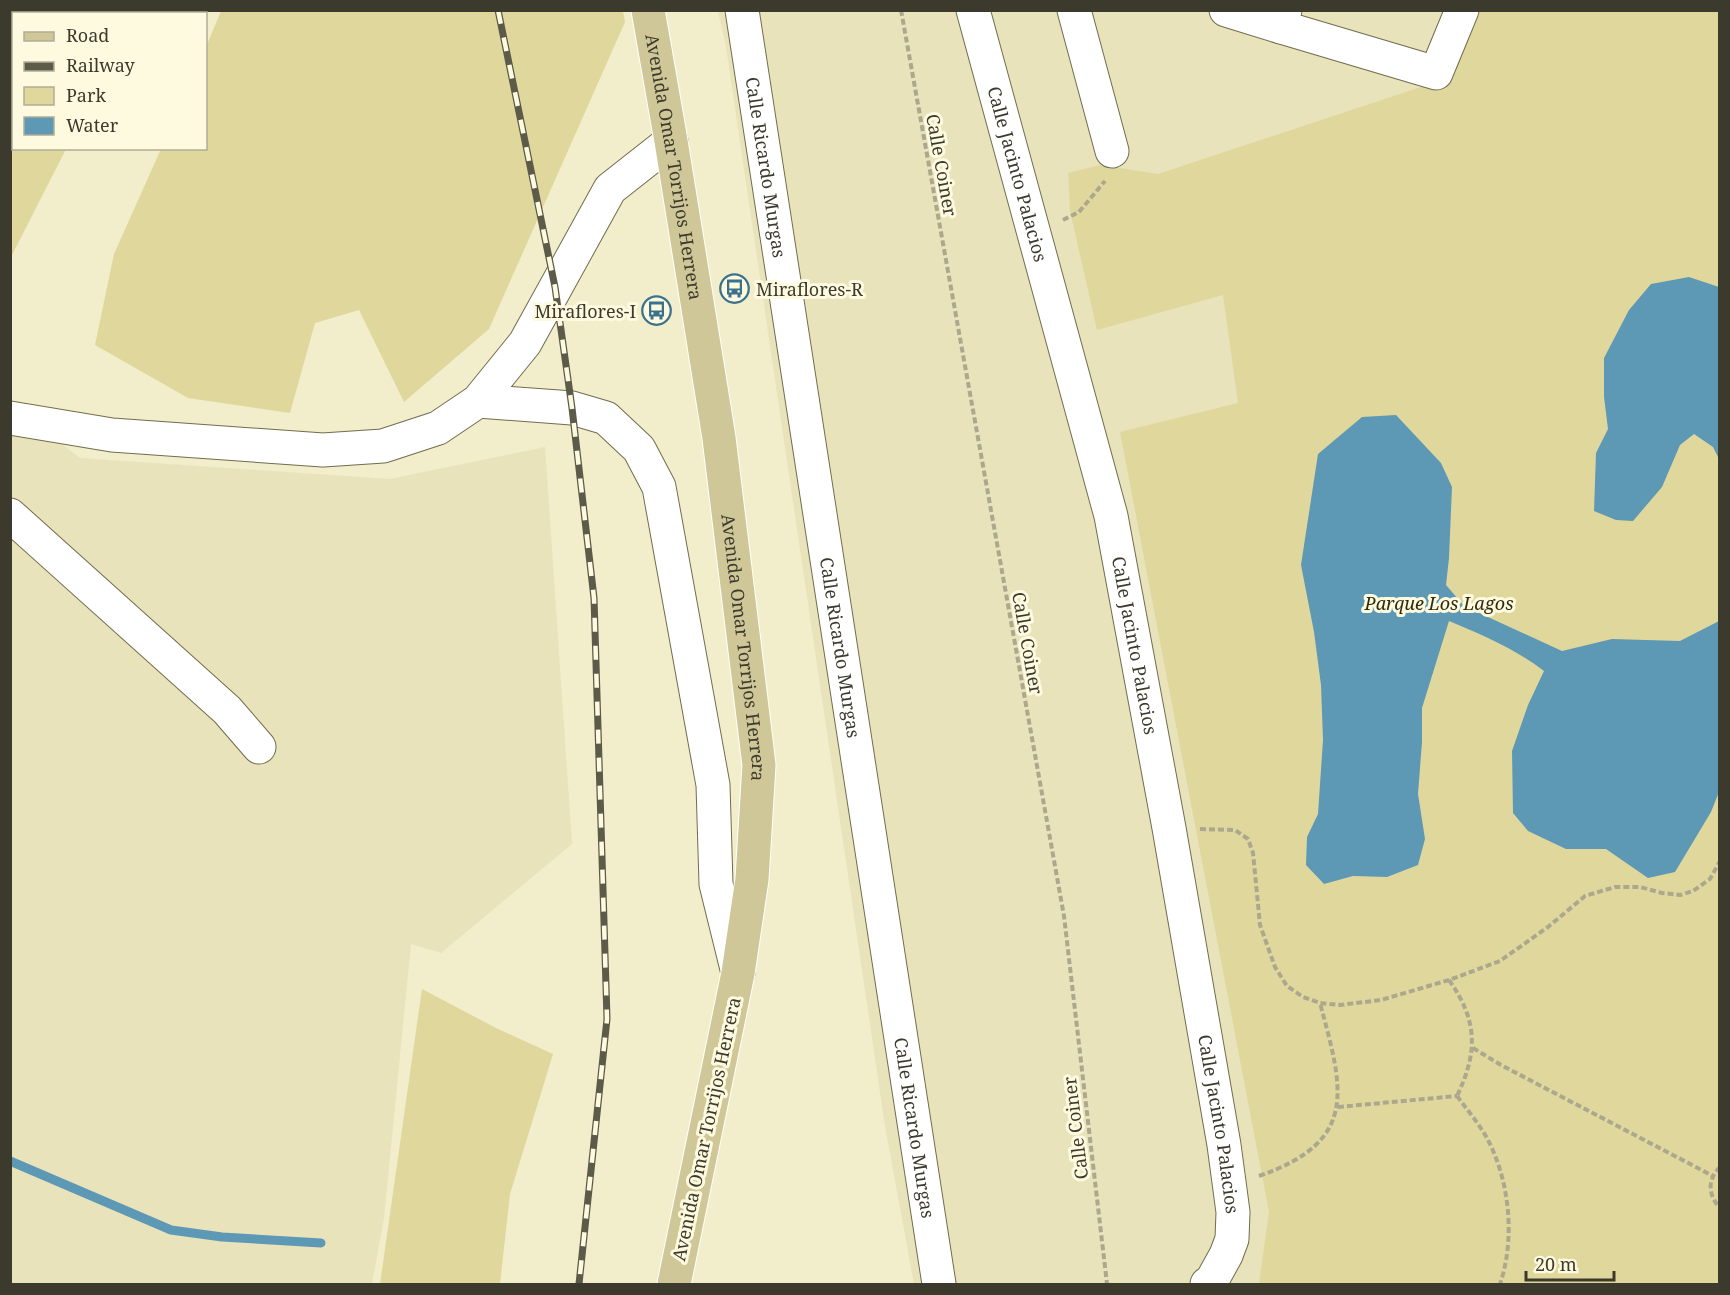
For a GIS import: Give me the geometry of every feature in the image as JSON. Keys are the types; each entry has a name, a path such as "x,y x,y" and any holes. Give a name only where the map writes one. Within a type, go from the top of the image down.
{"main road":[{"name":"Avenida Omar Torrijos Herrera","path":"648,10 719,438 759,765 752,879 738,973 674,1284"}],"lane":[{"name":"Calle Ricardo Murgas","path":"742,10 939,1284"},
{"name":"Calle Jacinto Palacios","path":"974,10 1111,516 1169,828 1224,1145 1233,1212 1232,1239 1226,1256 1211,1282 1207,1284"},
{"path":"1074,10 1112,151"},
{"path":"1226,10 1283,19 1436,73 1462,10"},
{"path":"11,420 112,435 323,450 383,446 438,428 478,401 525,343 610,189 671,141"},
{"path":"478,401 572,408 606,418 639,449 659,487 713,784 717,884 738,973"},
{"path":"10,515 227,710 259,747"},
{"path":"1224,1145 1244,1181 1246,1226 1235,1284"}],"path":[{"name":"Calle Coiner","path":"901,10 1064,916 1107,1284"},
{"path":"1033,229 1061,221 1079,212 1093,198 1110,173 1113,162 1112,151"},
{"path":"1169,828 1235,830 1248,839 1253,853 1260,925 1275,967 1287,986 1303,997 1320,1004 1340,1005 1381,999 1449,980 1500,961 1548,927 1585,896 1615,887 1640,887 1680,895 1693,891 1710,879 1719,861"},
{"path":"1449,980 1460,995 1472,1029 1473,1047 1468,1073 1457,1096"},
{"path":"1244,1181 1281,1168 1302,1157 1317,1144 1330,1126 1338,1107 1339,1084 1336,1062 1320,1004"},
{"path":"1473,1047 1511,1070 1713,1176"},
{"path":"1338,1107 1457,1096"},
{"path":"1457,1096 1489,1142 1499,1169 1506,1199 1507,1253 1500,1284"},
{"path":"1719,1167 1710,1182 1710,1192 1719,1208"}],"shaded area":[{"path":"718,11 1719,11 1719,1284 914,1284 885,1126 726,47"},
{"path":"10,405 80,458 390,479 545,447 572,844 441,953 411,944 384,1218 372,1284 11,1284"}],"green space":[{"path":"11,10 136,11 12,12 12,150 65,150 11,257"},
{"path":"221,11 623,11 625,22 489,329 404,402 359,310 315,323 290,413 188,398 95,345 114,254 161,150 207,150 207,45"},
{"name":"Parque Los Lagos","path":"1474,11 1719,11 1719,1284 1259,1284 1269,1212 1120,432 1238,403 1223,295 1097,330 1070,211 1068,173 1100,165 1158,174 1442,80"},
{"path":"422,989 496,1028 553,1054 510,1194 500,1284 380,1284"}],"water":[{"path":"1689,277 1719,287 1719,459 1713,447 1694,434 1680,445 1662,487 1633,521 1616,520 1594,511 1596,453 1608,429 1604,397 1604,358 1629,310 1651,284"},
{"path":"1396,415 1441,463 1452,487 1446,585 1464,606 1562,651 1612,639 1680,641 1719,621 1719,792 1711,812 1675,872 1648,878 1606,849 1566,849 1528,831 1513,813 1512,751 1528,705 1544,671 1510,649 1449,621 1422,708 1418,794 1425,839 1418,865 1387,877 1353,876 1324,884 1306,865 1307,837 1318,814 1323,740 1321,685 1314,632 1301,565 1318,454 1362,417"}],"waterway":[{"path":"10,1161 171,1230 222,1237 321,1243"}],"railway":[{"path":"498,10 555,287 572,408 594,598 607,1019 579,1284"}],"place":[{"name":"Miraflores-R","path":"735,289"},
{"name":"Miraflores-I","path":"657,311"}]}
